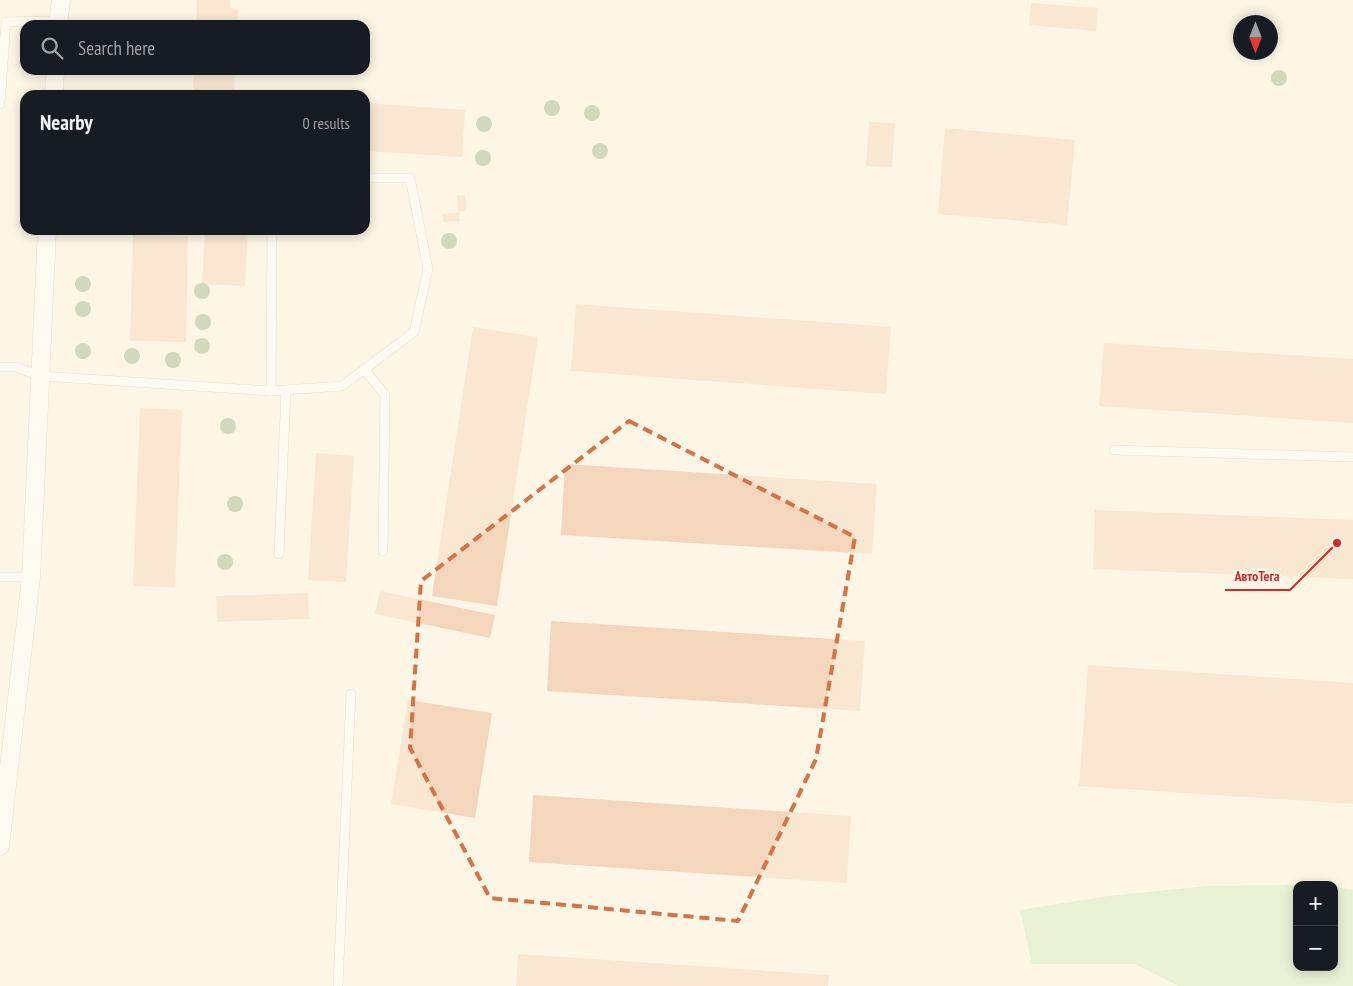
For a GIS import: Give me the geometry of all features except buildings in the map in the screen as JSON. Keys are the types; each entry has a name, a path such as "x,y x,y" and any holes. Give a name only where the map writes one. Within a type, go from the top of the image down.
{"street":[{"path":"58,20 61,0"},
{"path":"54,90 55,75"},
{"path":"0,846 31,577 47,235"}],"lane":[{"path":"0,104 6,22 20,22"},
{"path":"0,367 16,367 40,376 270,391 342,386 414,332 428,269 410,178 370,178"},
{"path":"270,391 272,235"},
{"path":"364,369 385,395 383,551"},
{"path":"279,554 286,390"},
{"path":"1114,450 1353,457"},
{"path":"0,577 31,577"},
{"path":"338,986 352,694"}],"highlighted area":[{"path":"629,421 855,537 816,759 738,921 490,898 410,748 421,581"}],"green space":[{"path":"1293,885 1293,971 1338,971 1338,888 1353,890 1353,986 1179,986 1135,964 1032,964 1020,910 1108,896 1207,886"}],"place":[{"name":"АвтоТега","path":"1337,543"}]}
